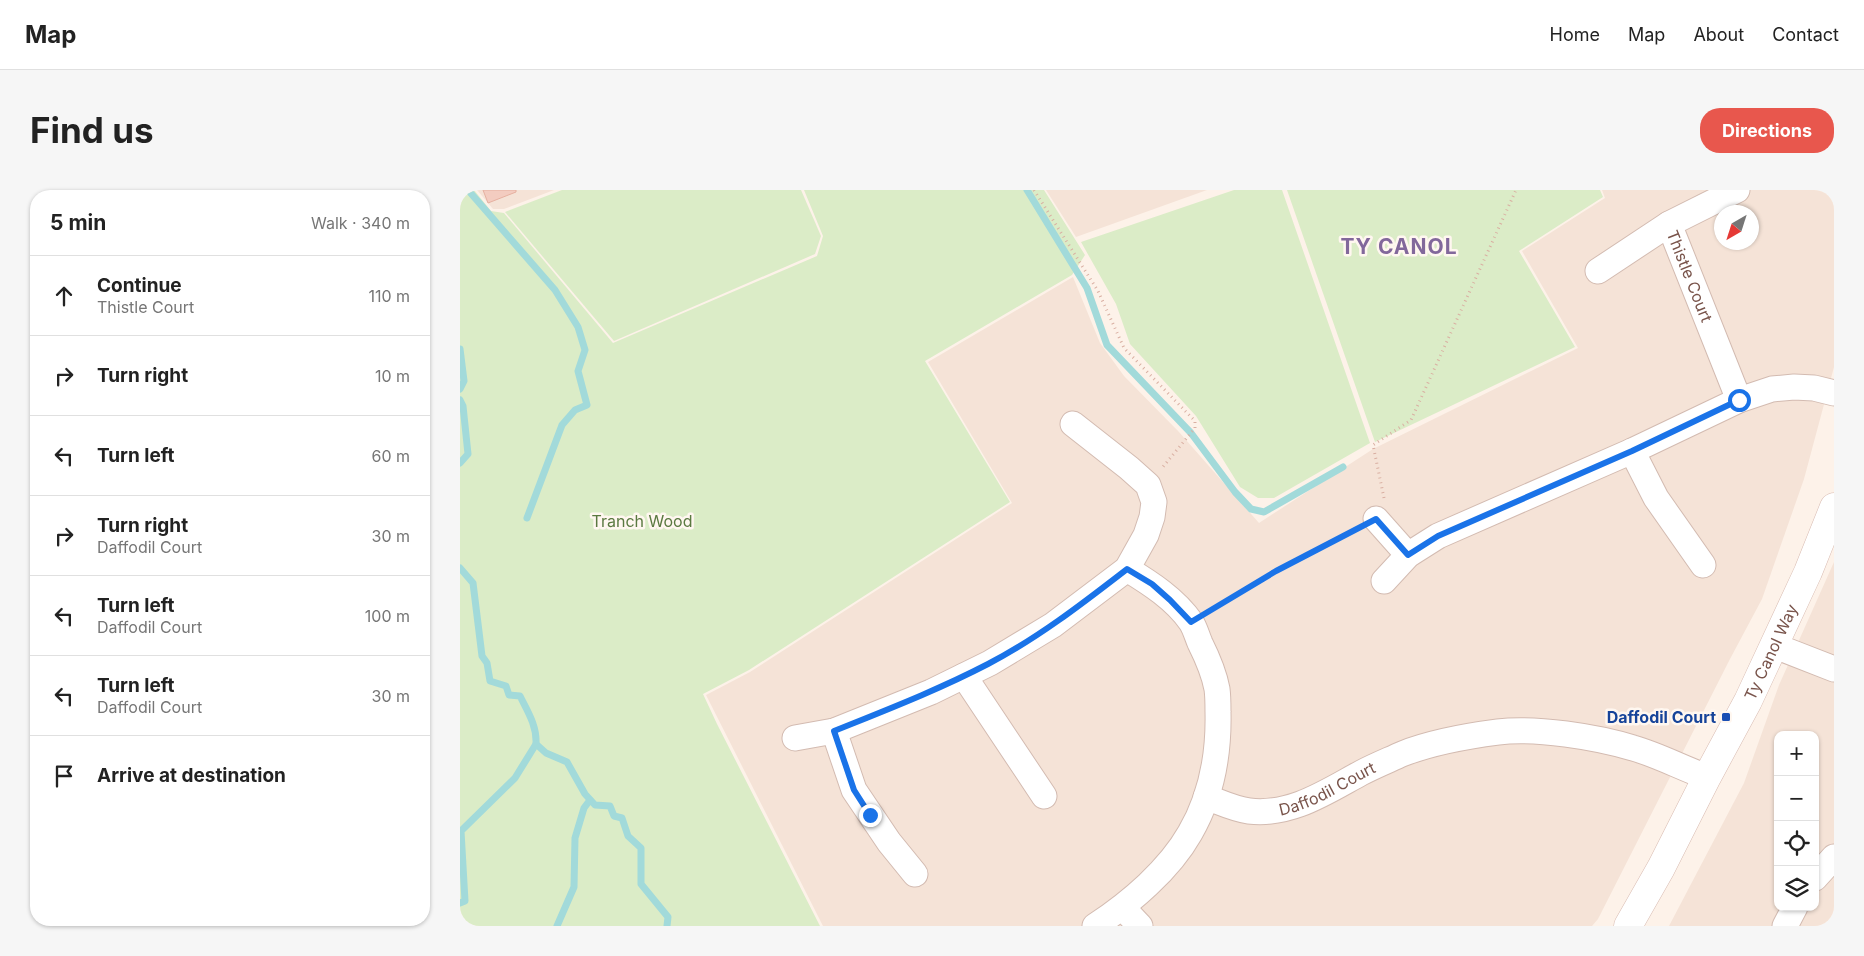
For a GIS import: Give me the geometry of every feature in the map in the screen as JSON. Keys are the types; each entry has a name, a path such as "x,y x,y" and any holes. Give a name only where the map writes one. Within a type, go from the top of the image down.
{"street":[{"name":"Thistle Court","path":"1737,190 1669,224 1739,400"},
{"path":"1598,271 1669,224"},
{"path":"1384,581 1408,555 1438,536 1632,451 1739,400 1772,389 1814,388 1834,393"},
{"path":"795,738 834,731 931,692 990,663 1053,625 1127,569 1146,535 1152,517 1154,502 1148,485 1073,424"},
{"path":"1632,451 1656,498 1704,565"},
{"name":"Ty Canol Way","path":"1628,926 1661,868 1748,702 1808,572 1834,507"},
{"path":"1376,519 1408,555"},
{"path":"1096,926 1123,908 1171,860 1190,833 1206,797 1215,766 1218,728 1217,690 1207,658 1191,622 1152,584 1127,569"},
{"path":"1775,646 1834,669"},
{"path":"964,676 1044,796"},
{"path":"834,731 854,790 888,842 916,874"},
{"name":"Daffodil Court","path":"1206,797 1248,811 1273,812 1298,806 1322,795 1364,771 1404,753 1451,741 1500,732 1548,732 1633,748 1707,778"},
{"path":"1819,874 1834,857"},
{"path":"1123,908 1140,926"},
{"path":"1785,926 1793,911"}],"path":[{"path":"1034,190 1098,291 1124,348 1195,421 1195,428 1148,485"},
{"path":"1191,622 1276,571 1387,514 1374,445 1411,420 1516,190"}],"shaded area":[{"path":"477,190 554,190 504,209 493,209"},
{"path":"1046,190 1207,190 1076,237"},
{"path":"1602,190 1834,190 1834,367 1804,479 1762,599 1598,919 1592,926 823,926 706,695 750,672 1012,503 928,362 1073,277 1100,343 1124,376 1179,432 1259,523 1373,449 1578,348 1522,251 1605,198"},
{"path":"1834,562 1834,926 1669,926 1744,783 1779,685"}],"green space":[{"name":"Tranch Wood","path":"460,190 474,190 491,211 504,213 613,343 817,256 823,236 804,190 1044,190 1085,255 1072,275 925,361 1010,502 749,670 703,694 820,926 460,926"},
{"path":"562,190 801,190 821,236 815,254 614,341 505,212"},
{"path":"1234,190 1282,190 1370,443 1274,498 1258,498 1240,487 1196,416 1130,344 1116,304 1081,242"},
{"path":"1287,190 1600,190 1603,197 1519,251 1575,347 1375,442"}],"building":[{"path":"483,190 516,190 516,192 488,203"}],"waterway":[{"path":"468,190 555,290 578,327 585,350 578,371 587,405 575,410 562,425 527,518"},
{"path":"1027,190 1087,288 1107,345 1191,433 1235,492 1251,509 1264,512 1343,467"},
{"path":"460,349 464,381 460,389"},
{"path":"460,400 463,406 468,454 460,463"},
{"path":"460,568 473,583 482,656 487,663 490,681 506,686 509,695 520,696 529,713 536,737 536,744 546,753 567,762 585,794 595,805 610,806 614,816 622,818 628,836 641,848 641,884 668,917 667,926"},
{"path":"460,903 465,901 461,831 515,778 536,744"},
{"path":"557,926 574,887 575,838 584,808 590,800"}],"place":[{"name":"Daffodil Court","path":"1726,717"}],"district":[{"name":"TY CANOL","path":"1399,247"}],"route":[{"path":"870,815 854,790 834,731 931,692 990,663 1053,625 1127,569 1152,584 1191,622 1276,571 1376,519 1408,555 1438,536 1632,451 1739,400"}]}
